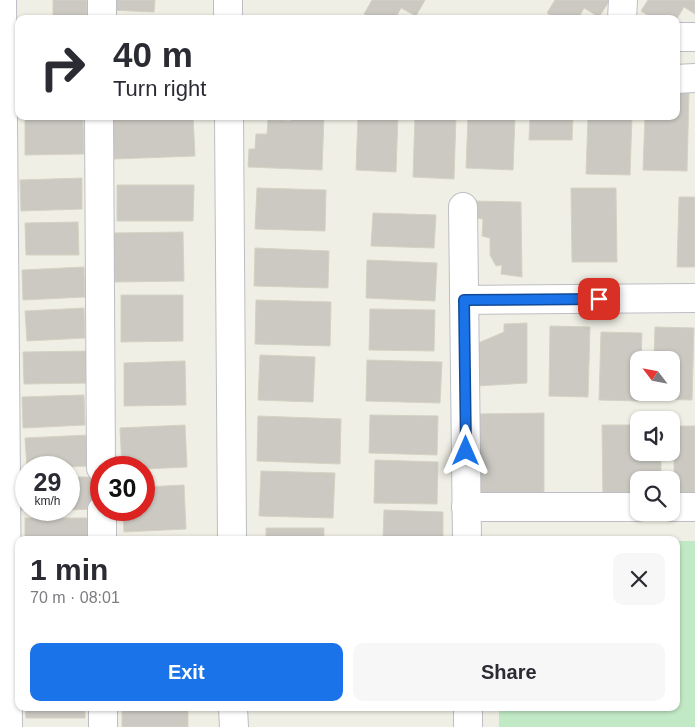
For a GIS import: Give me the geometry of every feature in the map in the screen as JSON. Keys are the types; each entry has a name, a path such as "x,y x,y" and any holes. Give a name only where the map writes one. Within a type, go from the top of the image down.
{"street":[{"path":"2,0 7,41 8,727"},
{"path":"102,0 102,15"},
{"path":"228,0 228,15"},
{"path":"622,15 623,0"},
{"path":"680,37 695,37"},
{"path":"680,79 695,78"},
{"path":"99,120 101,456"},
{"path":"229,120 232,536"},
{"path":"464,208 466,536"},
{"path":"464,300 695,298"},
{"path":"466,508 630,507"},
{"path":"680,507 695,507"},
{"path":"102,521 102,536"},
{"path":"103,711 103,727"},
{"path":"234,711 234,727"},
{"path":"468,711 468,727"}],"green space":[{"path":"680,541 695,541 695,727 499,727 499,711 680,711"}],"building":[{"path":"53,0 87,0 87,15 53,15"},
{"path":"109,0 155,0 154,12 108,10"},
{"path":"372,0 425,0 417,15 401,8 397,15 364,14"},
{"path":"555,0 610,0 600,15 596,15 584,8 580,15 550,15 547,13"},
{"path":"648,0 695,0 695,14 684,7 679,15 648,15 641,11"},
{"path":"680,91 689,91 687,171 643,170 645,120 680,120"},
{"path":"25,120 83,120 84,154 25,155"},
{"path":"112,120 193,120 195,156 114,159"},
{"path":"268,120 324,120 322,170 248,167 249,149 255,149 256,134 267,134"},
{"path":"358,120 398,120 396,172 356,170"},
{"path":"415,120 456,120 454,179 413,177"},
{"path":"468,120 515,120 513,170 466,168"},
{"path":"530,120 573,120 572,140 529,140"},
{"path":"588,120 632,120 630,175 586,174"},
{"path":"82,178 82,209 21,211 20,180"},
{"path":"117,185 194,185 193,221 117,221"},
{"path":"257,188 326,190 325,231 255,229"},
{"path":"571,188 616,188 617,262 572,262"},
{"path":"679,197 695,197 695,267 677,267"},
{"path":"475,201 521,202 522,277 501,274 502,265 496,266 490,255 490,238 482,236 483,219 474,218"},
{"path":"373,213 436,215 434,248 371,246"},
{"path":"78,222 79,255 26,255 25,223"},
{"path":"183,232 184,281 114,282 114,233"},
{"path":"255,248 329,251 328,288 254,286"},
{"path":"367,260 437,263 435,301 366,298"},
{"path":"84,267 85,297 23,300 22,270"},
{"path":"121,295 183,295 183,341 121,342"},
{"path":"256,300 331,302 330,346 255,344"},
{"path":"84,308 85,338 27,341 25,311"},
{"path":"370,309 435,310 434,351 369,350"},
{"path":"527,323 527,383 478,386 476,344 504,332 504,324"},
{"path":"550,326 590,327 588,397 549,396"},
{"path":"655,327 694,328 692,400 680,400 680,351 654,351"},
{"path":"601,332 642,333 641,351 630,351 630,401 599,400"},
{"path":"90,351 90,383 24,384 23,352"},
{"path":"260,355 315,357 313,402 258,400"},
{"path":"367,360 442,362 440,403 366,401"},
{"path":"185,361 186,405 124,406 124,363"},
{"path":"84,395 85,425 23,428 22,397"},
{"path":"544,413 544,497 478,497 477,414"},
{"path":"370,415 438,416 437,455 369,453"},
{"path":"258,416 341,419 340,464 257,461"},
{"path":"185,425 187,467 155,468 155,456 121,456 120,428"},
{"path":"602,425 630,425 630,461 661,461 661,471 630,471 630,499 603,499"},
{"path":"680,426 695,426 695,503 680,503 680,471 674,471 674,461 680,461"},
{"path":"89,435 90,466 80,466 80,456 26,456 25,438"},
{"path":"375,460 438,462 437,504 374,503"},
{"path":"261,471 335,473 333,518 259,516"},
{"path":"80,477 90,477 90,509 80,510"},
{"path":"184,485 186,529 124,532 124,521 155,521 155,486"},
{"path":"384,510 443,512 443,536 383,536"},
{"path":"80,518 88,518 88,536 25,536 25,521 80,521"},
{"path":"266,528 324,528 324,536 266,536"},
{"path":"25,711 85,711 85,718 26,718"},
{"path":"122,711 188,711 188,727 122,727"}],"route":[{"path":"466,451 464,300 599,299"}]}
